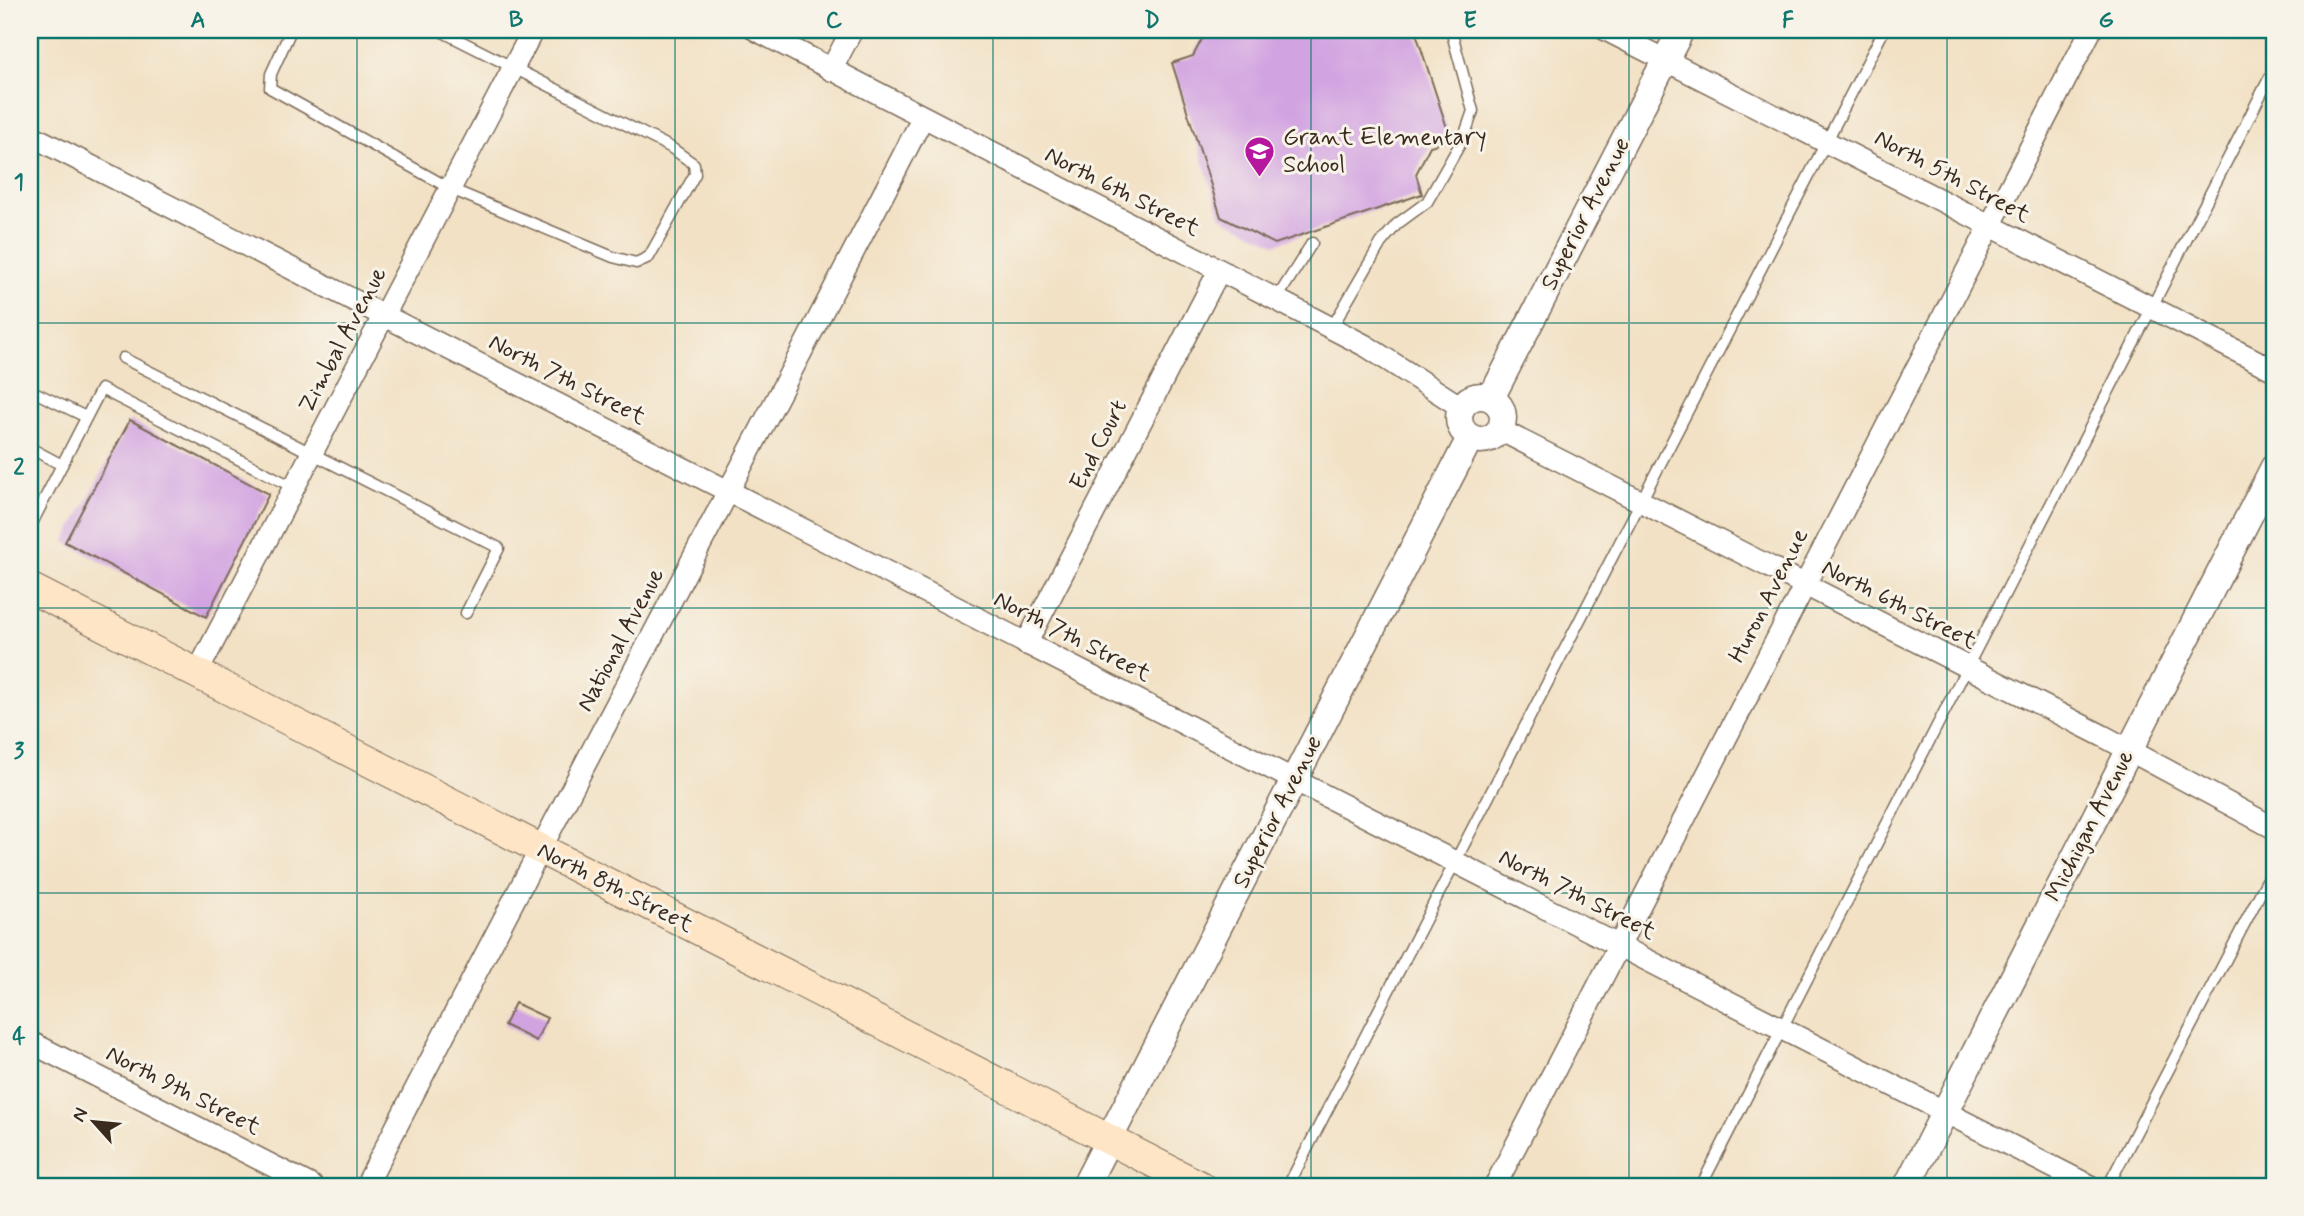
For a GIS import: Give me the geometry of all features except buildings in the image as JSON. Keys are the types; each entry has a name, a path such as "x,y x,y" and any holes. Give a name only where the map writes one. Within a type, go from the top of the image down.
{"main road":[{"name":"North 8th Street","path":"30,588 1200,1186"}],"street":[{"name":"Zimbal Avenue","path":"197,673 386,316 533,30"},
{"name":"North 6th Street","path":"756,30 922,119 1366,346 1461,407"},
{"path":"831,70 852,30"},
{"name":"North 5th Street","path":"1606,30 2274,370"},
{"name":"Superior Avenue","path":"1491,398 1681,30"},
{"name":"Huron Avenue","path":"1495,1186 2091,30"},
{"name":"National Avenue","path":"366,1186 538,849 730,493 922,119"},
{"name":"North 7th Street","path":"30,135 2090,1186"},
{"name":"End Court","path":"1026,644 1219,271"},
{"path":"1477,396 1491,398 1501,408 1500,430 1490,439 1471,438 1461,428 1461,407 1477,396"},
{"name":"North 6th Street","path":"1500,430 2128,750 2274,828"},
{"name":"Superior Avenue","path":"1085,1186 1471,438"},
{"name":"Michigan Avenue","path":"1908,1186 2274,467"},
{"name":"North 9th Street","path":"30,1042 312,1186"}],"lane":[{"path":"291,30 271,74 270,88 451,189 593,249 636,264 644,262 654,250 695,174 694,164 670,147 439,30"},
{"path":"1331,329 1381,243 1397,224 1427,202 1464,137 1473,111 1451,30"},
{"path":"1288,1186 1884,30"},
{"path":"1701,1186 2274,69"},
{"path":"1276,300 1312,243"},
{"path":"123,358 499,548 466,613"},
{"path":"31,522 101,389 295,488"},
{"path":"30,390 86,417"},
{"path":"30,448 62,465"},
{"path":"2108,1186 2274,867"}],"place":[{"name":"Grant Elementary School","path":"1260,178"}]}
